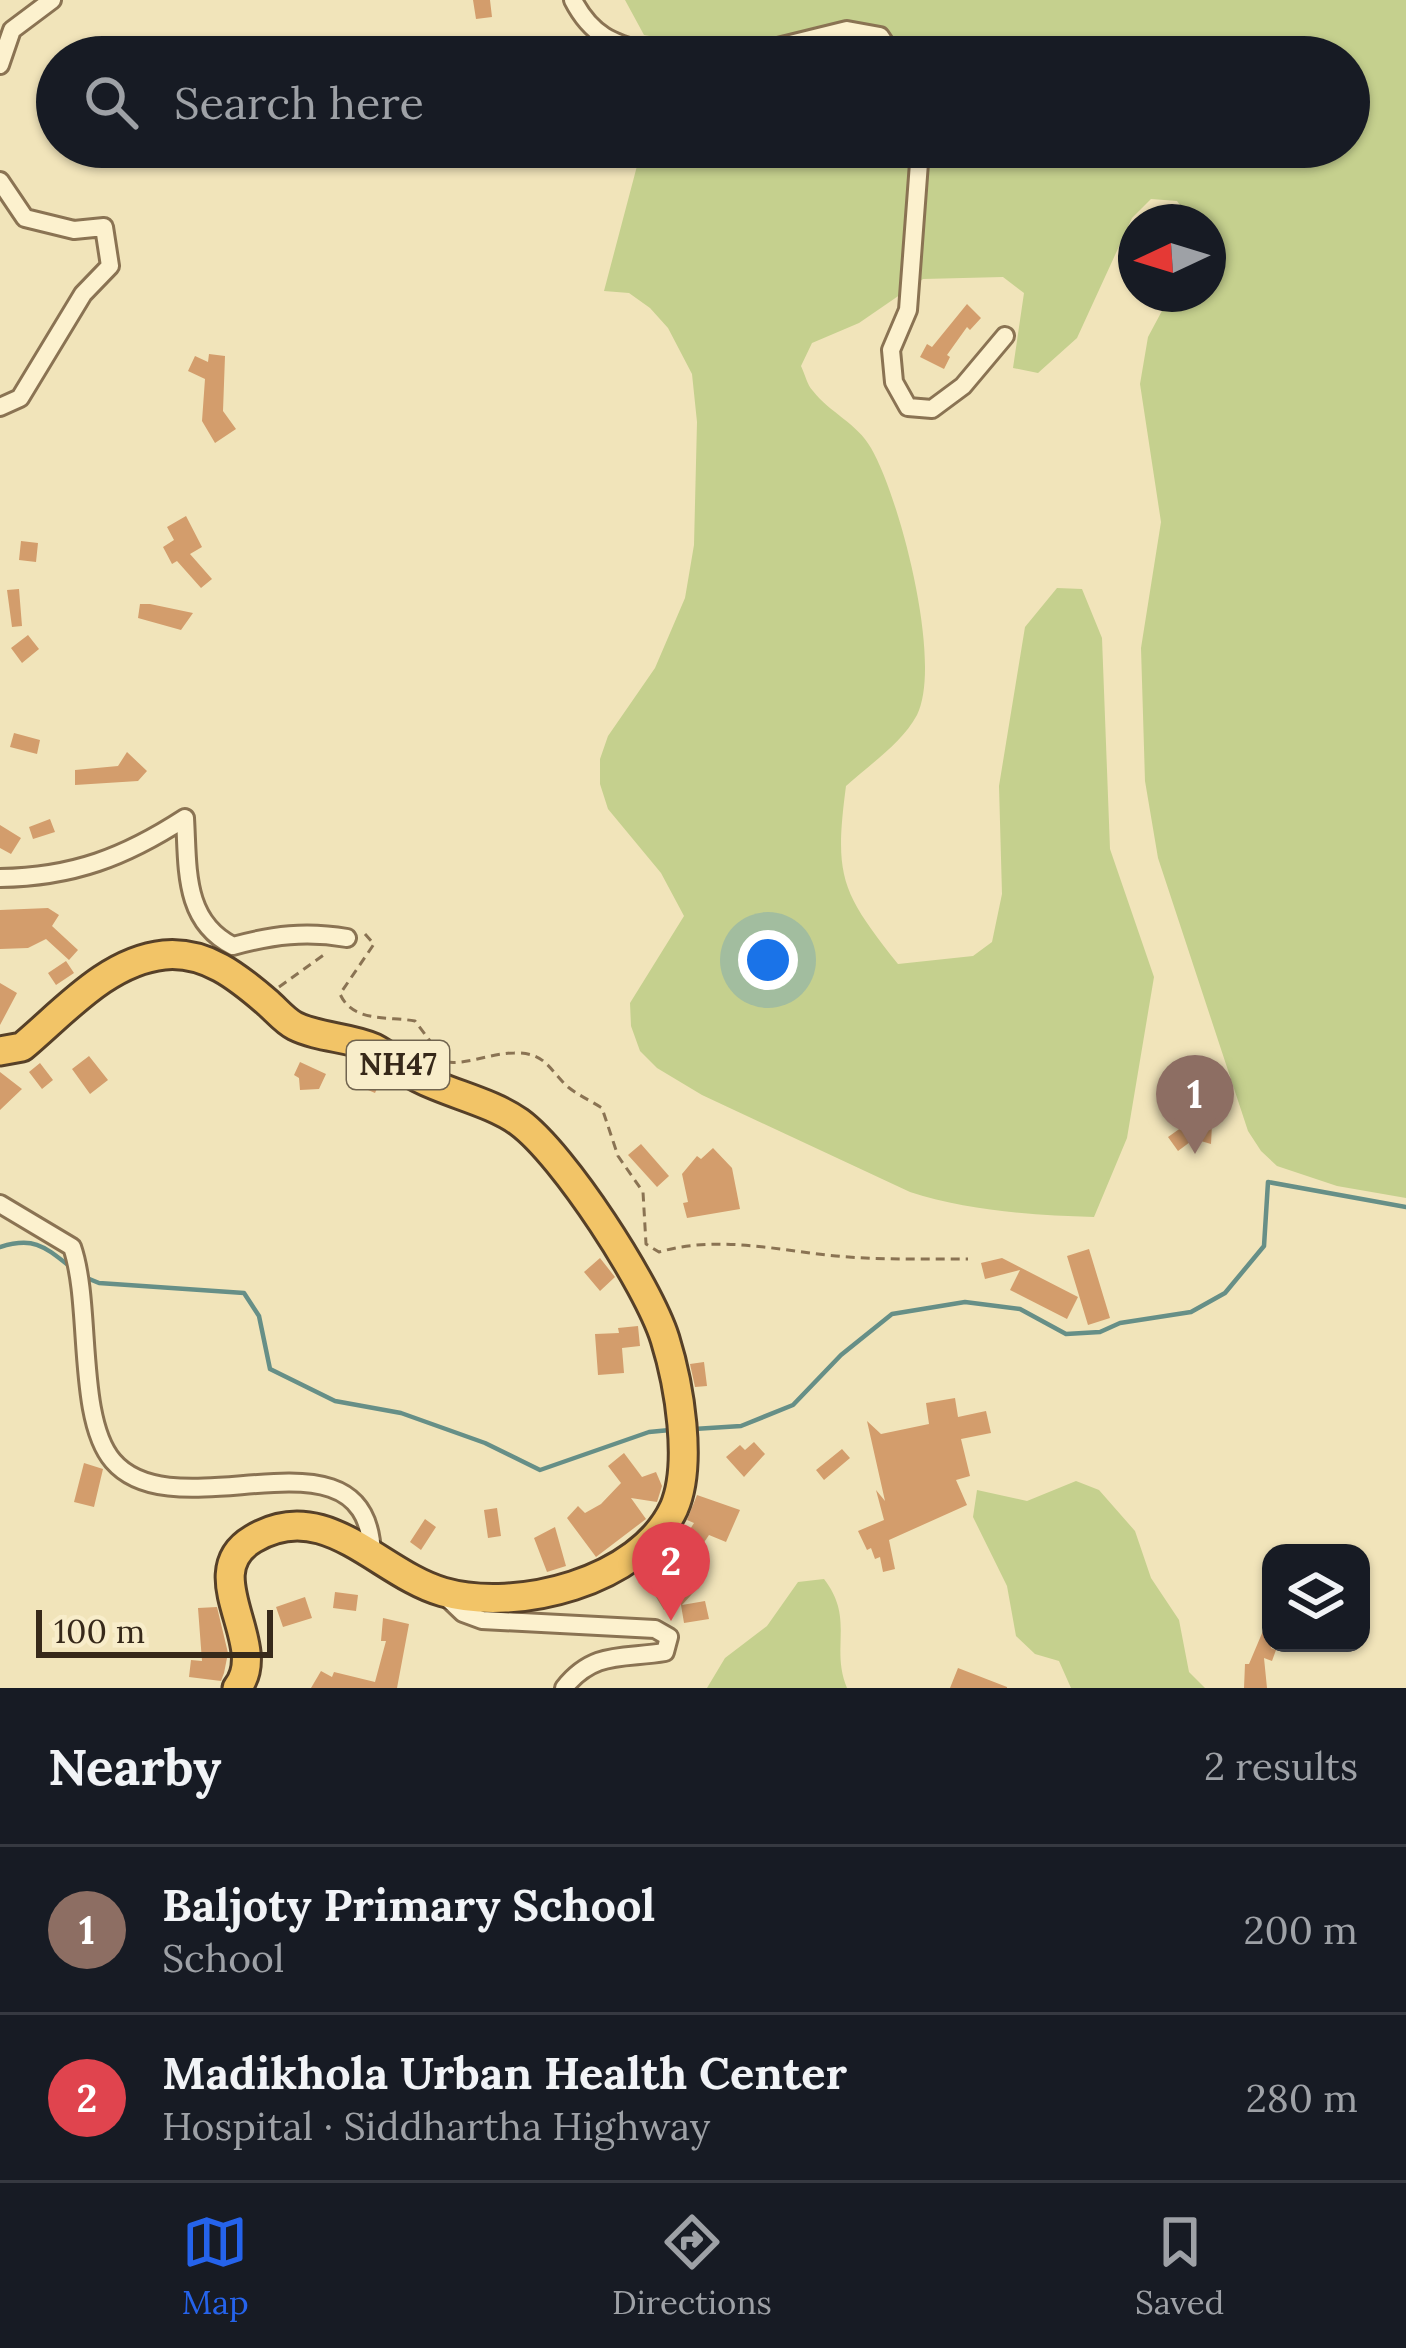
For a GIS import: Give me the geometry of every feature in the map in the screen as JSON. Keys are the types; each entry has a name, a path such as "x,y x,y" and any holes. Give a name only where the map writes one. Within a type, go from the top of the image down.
{"highway":[{"name":"NH47","path":"0,1051 22,1047 125,963 167,955 202,959 236,975 294,1025 374,1048 415,1076 518,1122 588,1203 646,1293 666,1340 685,1468 668,1520 624,1566 589,1582 481,1598 442,1592 334,1532 308,1525 278,1529 253,1539 234,1555 230,1570 233,1605 248,1662 237,1688"}],"street":[{"path":"0,65 12,30 52,0"},
{"path":"573,0 585,24 602,36"},
{"path":"822,36 847,30 875,36"},
{"path":"919,168 908,310 891,350 894,382 908,407 932,410 963,386 1005,336"},
{"path":"0,181 25,218 74,230 104,227 110,266 83,294 20,398 0,407"},
{"path":"0,878 99,865 185,818 194,908 210,935 232,946 313,932 347,938"},
{"path":"0,1204 72,1246 82,1276 89,1385 97,1426 111,1460 135,1479 167,1488 316,1482 347,1493 372,1536 372,1556"},
{"path":"442,1592 463,1613 482,1620 655,1629 669,1637 664,1652 602,1659 564,1688"}],"path":[{"path":"263,998 347,938 366,933 374,944 340,994 344,1004 362,1016 416,1021 446,1062 522,1052 550,1063 568,1087 602,1108 618,1156 643,1192 646,1244 659,1252 691,1243 742,1244 841,1257 968,1259"}],"green space":[{"path":"625,0 1406,0 1406,1198 1337,1186 1277,1166 1261,1151 1248,1131 1158,858 1145,781 1141,648 1161,522 1140,384 1148,337 1161,312 1226,312 1226,204 1151,199 1146,204 1118,204 1118,249 1077,338 1038,373 1013,368 1024,293 1003,277 923,279 859,323 812,343 801,366 813,391 871,448 905,541 922,621 924,691 917,715 894,744 846,786 842,817 846,882 864,919 898,964 973,956 992,942 1002,894 999,786 1025,627 1057,588 1082,589 1102,638 1110,849 1154,977 1127,1138 1094,1217 978,1208 910,1192 702,1095 657,1068 640,1051 631,1026 630,1003 684,916 661,873 608,809 600,784 600,759 608,736 655,668 685,598 694,545 697,422 692,374 668,328 650,308 629,293 604,291 636,168 1370,168 1370,36 644,35"},
{"path":"1076,1481 1099,1490 1135,1531 1151,1578 1179,1620 1189,1672 1205,1688 1071,1688 1059,1661 1035,1654 1016,1636 1007,1586 973,1517 977,1490 1027,1501"},
{"path":"824,1579 838,1607 847,1688 707,1688 725,1658 767,1626 798,1582"}],"building":[{"path":"473,0 490,0 492,17 476,19"},
{"path":"967,304 981,318 970,330 967,327 947,355 944,369 920,357 927,344 932,347"},
{"path":"209,354 225,356 223,411 236,429 215,443 202,421 205,379 188,371 195,356 208,362"},
{"path":"186,516 202,547 190,554 212,579 201,588 177,561 172,564 163,547 174,540 167,527"},
{"path":"21,541 38,543 36,562 19,560"},
{"path":"19,589 22,626 12,627 7,590"},
{"path":"140,604 193,613 181,630 138,618"},
{"path":"28,635 39,649 22,663 11,648"},
{"path":"14,733 40,740 37,754 10,747"},
{"path":"127,752 147,771 138,781 75,785 75,770 118,766"},
{"path":"50,819 55,832 33,839 29,827"},
{"path":"0,825 21,838 11,854 0,848"},
{"path":"48,908 59,915 52,926 78,950 69,960 46,939 28,948 0,949 0,910"},
{"path":"66,961 74,973 56,985 48,973"},
{"path":"0,983 17,993 0,1025"},
{"path":"89,1056 108,1080 90,1094 72,1069"},
{"path":"300,1062 326,1074 319,1089 300,1090 294,1075"},
{"path":"40,1063 53,1080 42,1089 29,1072"},
{"path":"360,1071 381,1080 375,1093 354,1084"},
{"path":"0,1072 22,1089 0,1110"},
{"path":"1202,1113 1202,1124 1212,1124 1211,1144 1194,1139 1178,1151 1168,1137"},
{"path":"641,1144 669,1176 657,1187 628,1155"},
{"path":"713,1148 732,1168 740,1209 687,1218 682,1174 697,1156 701,1159"},
{"path":"1089,1249 1110,1318 1088,1325 1067,1256"},
{"path":"600,1258 615,1277 600,1291 584,1272"},
{"path":"1002,1258 1078,1297 1067,1319 1010,1290 1020,1270 985,1279 981,1263"},
{"path":"638,1326 640,1346 622,1348 624,1373 598,1375 595,1334"},
{"path":"704,1362 707,1386 695,1387 690,1364"},
{"path":"955,1398 958,1417 986,1411 991,1433 961,1439 970,1476 956,1480 967,1505 889,1540 895,1569 883,1572 880,1557 875,1559 871,1548 867,1550 858,1531 884,1520 876,1490 885,1501 867,1421 881,1434 929,1424 926,1403"},
{"path":"754,1442 765,1454 744,1477 726,1457 740,1445 745,1450"},
{"path":"842,1449 850,1458 824,1480 816,1470"},
{"path":"624,1453 642,1477 656,1472 662,1486 657,1502 631,1498 646,1519 596,1557 567,1518 578,1506 585,1513 601,1504 621,1483 608,1466"},
{"path":"84,1463 103,1469 94,1507 74,1502"},
{"path":"697,1495 740,1510 726,1542 709,1535 686,1569 671,1559 694,1523 687,1520"},
{"path":"497,1508 501,1536 488,1538 484,1510"},
{"path":"425,1519 436,1527 421,1550 410,1542"},
{"path":"555,1527 566,1566 547,1572 534,1538"},
{"path":"688,1570 702,1583 682,1605 705,1601 709,1619 684,1623 680,1599 664,1610 653,1592"},
{"path":"335,1592 358,1595 356,1611 333,1608"},
{"path":"305,1597 312,1618 283,1627 276,1607"},
{"path":"217,1607 228,1653 221,1681 189,1677 191,1660 202,1661 198,1608"},
{"path":"383,1618 409,1624 397,1688 311,1688 321,1671 332,1677 334,1672 375,1682 386,1641 381,1641"},
{"path":"1262,1633 1262,1652 1275,1652 1272,1661 1264,1658 1267,1688 1244,1688 1245,1664"},
{"path":"958,1668 1007,1687 1007,1688 950,1688"}],"waterway":[{"path":"694,1429 741,1426 793,1405 841,1355 892,1314 965,1302 1020,1309 1066,1334 1100,1332 1120,1323 1191,1312 1225,1293 1264,1246 1268,1182 1406,1207"},
{"path":"0,1247 39,1246 73,1269"},
{"path":"82,1276 99,1283 244,1293 259,1316 270,1369 335,1401 401,1413 485,1443 540,1470 649,1432 670,1430"}],"place":[{"name":"Baljoty Primary School","path":"1195,1154"},
{"name":"Madikhola Urban Health Center","path":"671,1621"}]}
